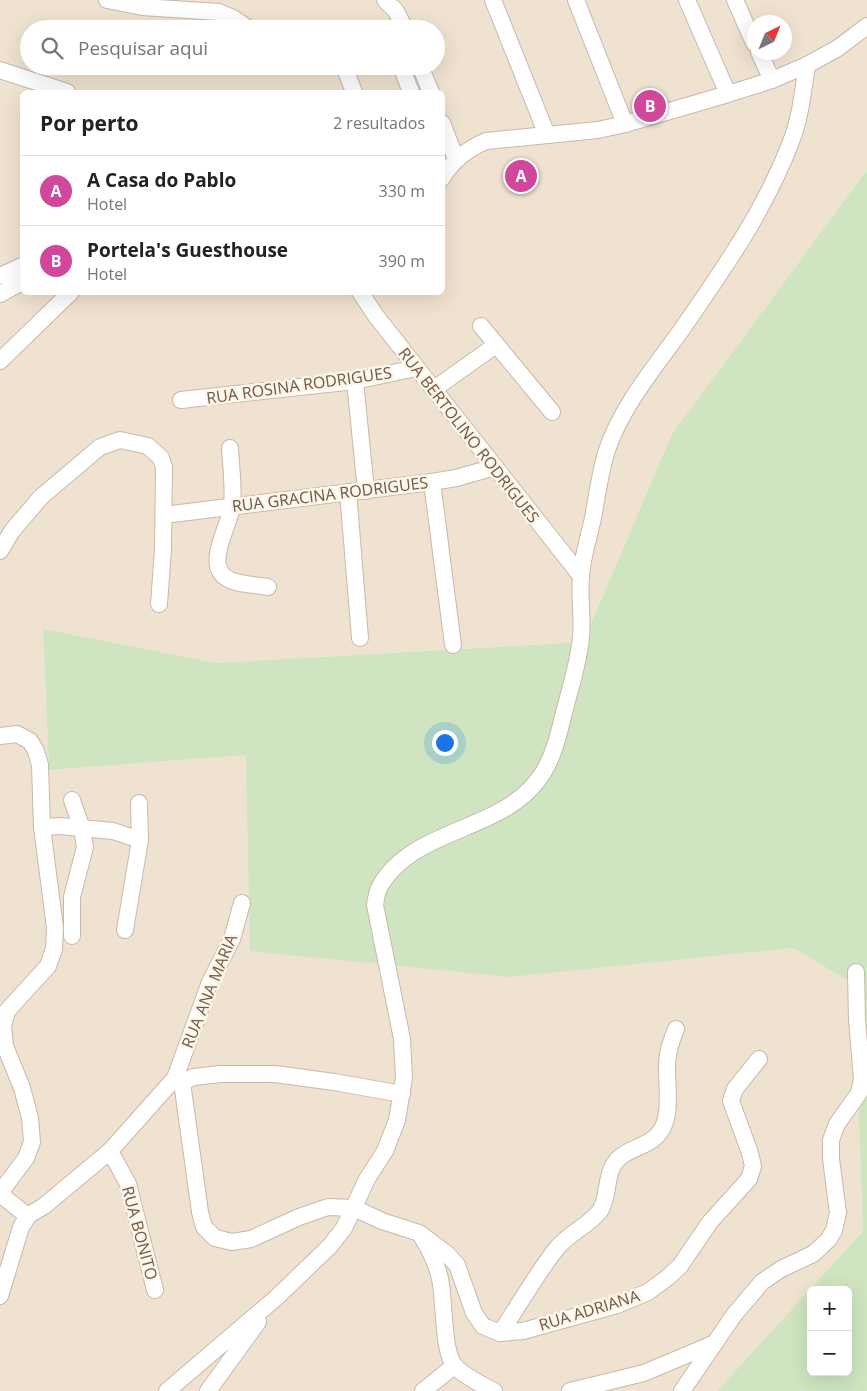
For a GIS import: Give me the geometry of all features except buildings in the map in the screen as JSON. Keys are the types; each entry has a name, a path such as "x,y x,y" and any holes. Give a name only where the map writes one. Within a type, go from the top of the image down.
{"street":[{"path":"107,0 142,8 219,12 236,20"},
{"path":"385,0 396,11 400,20"},
{"path":"493,0 547,135"},
{"path":"576,0 625,124"},
{"path":"688,0 728,94"},
{"path":"735,0 747,27"},
{"path":"445,174 456,159 473,147 486,142 598,130 625,124 772,80 807,66 838,48 867,26"},
{"path":"763,60 772,80"},
{"path":"167,1391 276,1298 330,1246 344,1228 367,1179 385,1151 397,1120 404,1078 402,1039 375,904 379,888 388,874 408,856 435,841 477,824 511,805 532,788 545,770 555,746 577,664 581,637 581,576 607,451 619,423 647,379 731,258 770,191 793,137 800,111 807,66"},
{"path":"0,70 61,90"},
{"path":"347,75 353,90"},
{"path":"404,75 410,90"},
{"path":"423,75 429,90"},
{"path":"445,131 456,159"},
{"path":"0,276 20,267"},
{"path":"0,294 20,283"},
{"path":"0,361 68,295"},
{"name":"RUA BERTOLINO RODRIGUES","path":"362,295 416,368 581,576"},
{"path":"482,326 552,412"},
{"path":"434,389 496,345"},
{"name":"RUA ROSINA RODRIGUES","path":"180,400 355,380 416,368"},
{"path":"355,380 366,491"},
{"path":"0,551 12,531 41,497 100,447 120,440 148,446 161,458 164,467 163,549 159,604"},
{"path":"230,448 232,506 216,559 218,569 224,577 234,581 268,587"},
{"name":"RUA GRACINA RODRIGUES","path":"164,515 432,482 456,478 495,467"},
{"path":"432,482 453,646"},
{"path":"348,492 360,638"},
{"path":"0,736 16,734 30,741 36,751 40,765 42,827 55,928 54,949 48,966 7,1011 3,1026 6,1046 22,1088 30,1118 32,1142 26,1158 0,1193 20,1212 29,1215"},
{"path":"72,800 82,829 85,847 72,897 72,936"},
{"path":"125,930 140,840 139,803"},
{"path":"42,827 60,826 113,831 140,840"},
{"name":"RUA ANA MARIA","path":"178,1080 210,982 232,939 242,903"},
{"path":"682,1391 734,1315 762,1282 780,1269 813,1254 829,1239 834,1230 838,1214 831,1140 837,1124 859,1093 862,1079 857,1020 856,972"},
{"path":"178,1080 200,1212 204,1227 215,1238 232,1242 251,1239 299,1217 328,1207 354,1208 382,1221 419,1233 447,1254 457,1266 474,1313 484,1326 500,1333 558,1248 573,1232 588,1222 600,1210 604,1201 609,1175 614,1164 622,1156 649,1143 659,1133 666,1121 668,1086 666,1068 668,1053 676,1029"},
{"name":"RUA ADRIANA","path":"500,1333 522,1331 617,1304 648,1292 680,1266 710,1222 749,1179 753,1166 731,1102 735,1089 759,1059"},
{"path":"0,1296 21,1227 29,1215 44,1206 110,1151 178,1080 220,1074 275,1074 402,1094"},
{"name":"RUA BONITO","path":"110,1151 128,1184 155,1290"},
{"path":"419,1233 431,1252 440,1279 443,1316 454,1366 478,1383 494,1391"},
{"path":"208,1391 211,1384 276,1298"},
{"path":"570,1391 644,1373 716,1343"},
{"path":"424,1391 454,1366"}],"shaded area":[{"path":"0,0 867,0 867,170 672,434 583,642 216,663 43,630 49,770 246,755 511,977 793,948 854,984 863,1231 813,1286 807,1286 807,1292 717,1391 0,1391"}],"green space":[{"path":"867,170 867,1391 717,1391 807,1292 807,1376 852,1376 852,1286 813,1286 863,1231 854,984 793,948 511,977 250,951 246,755 49,770 43,629 216,663 583,642 672,434"}],"place":[{"name":"Portela's Guesthouse","path":"650,106"},
{"name":"A Casa do Pablo","path":"521,176"}]}
